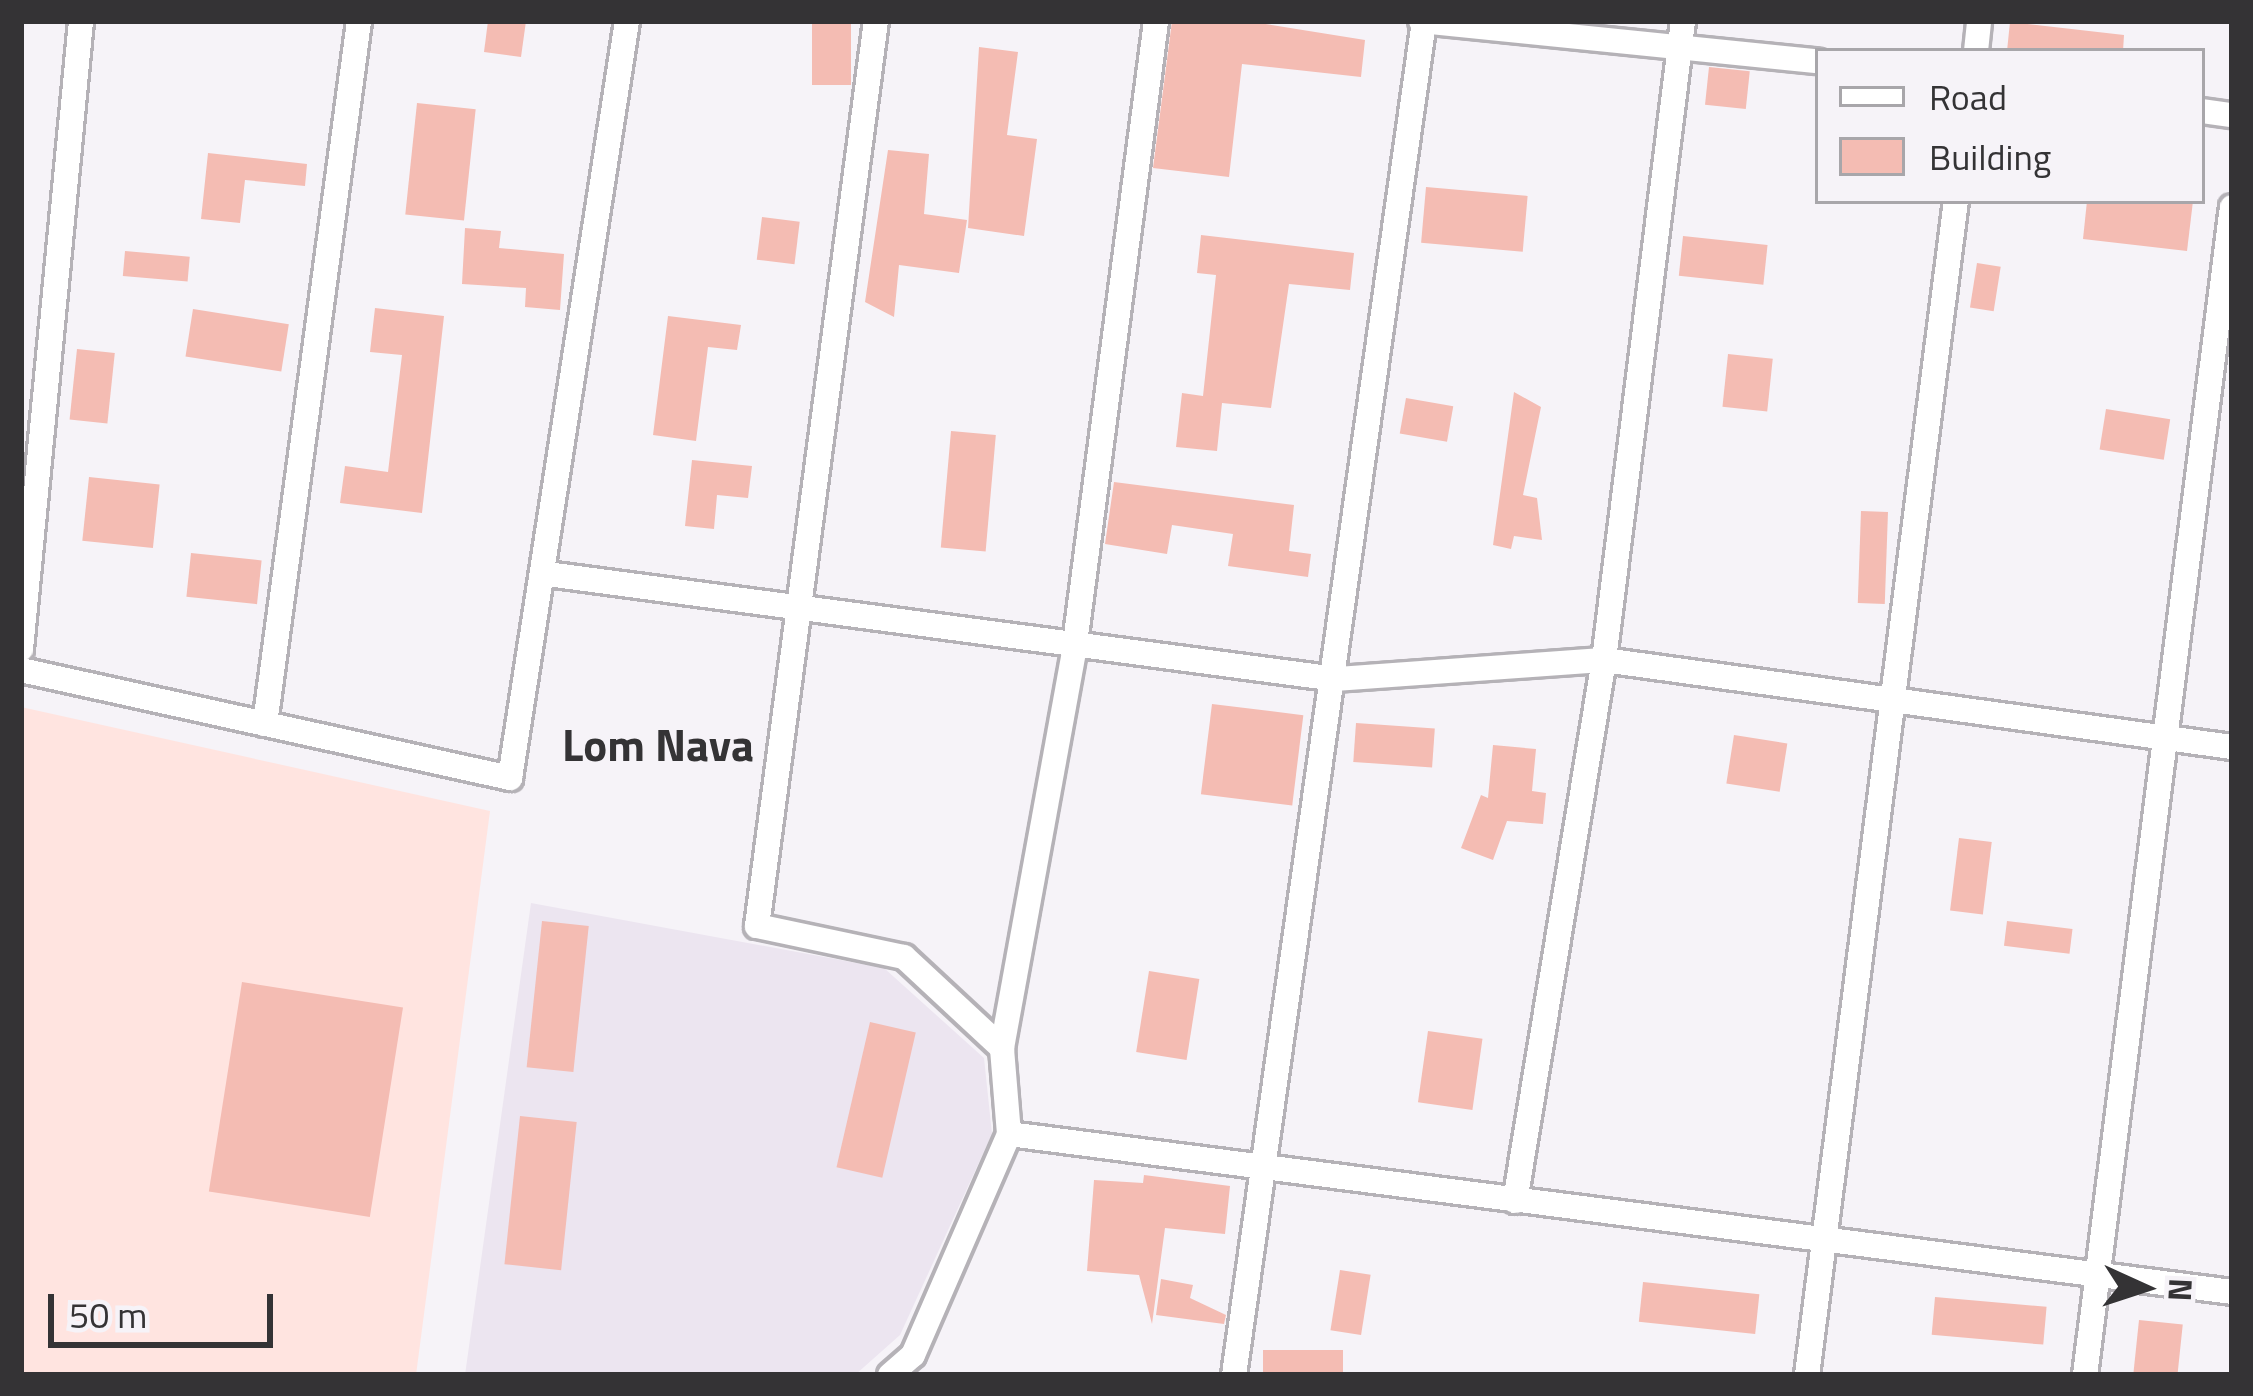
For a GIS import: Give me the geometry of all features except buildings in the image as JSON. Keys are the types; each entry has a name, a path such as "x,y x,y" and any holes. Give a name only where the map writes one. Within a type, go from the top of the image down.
{"street":[{"path":"21,650 81,21"},
{"path":"265,724 359,21"},
{"path":"21,670 510,778 547,574 627,21"},
{"path":"876,21 757,926 904,957 1002,1048"},
{"path":"890,1375 913,1365 1009,1134 1002,1048 1074,651 1156,21"},
{"path":"1234,1375 1336,679 1423,21 1681,33 1815,60"},
{"path":"1515,1201 1604,660 1681,33"},
{"path":"1807,1375 1956,204"},
{"path":"2085,1375 2170,740 2232,207"},
{"path":"547,574 1074,651 1336,679 1604,660 2232,747"},
{"path":"1009,1134 1262,1163 1515,1201 2232,1292"}],"shaded area":[{"path":"21,707 490,811 416,1375 21,1375"},
{"path":"531,903 884,968 984,1058 992,1134 900,1335 855,1375 465,1375"}],"district":[{"name":"Lom Nava","path":"658,745"}]}
